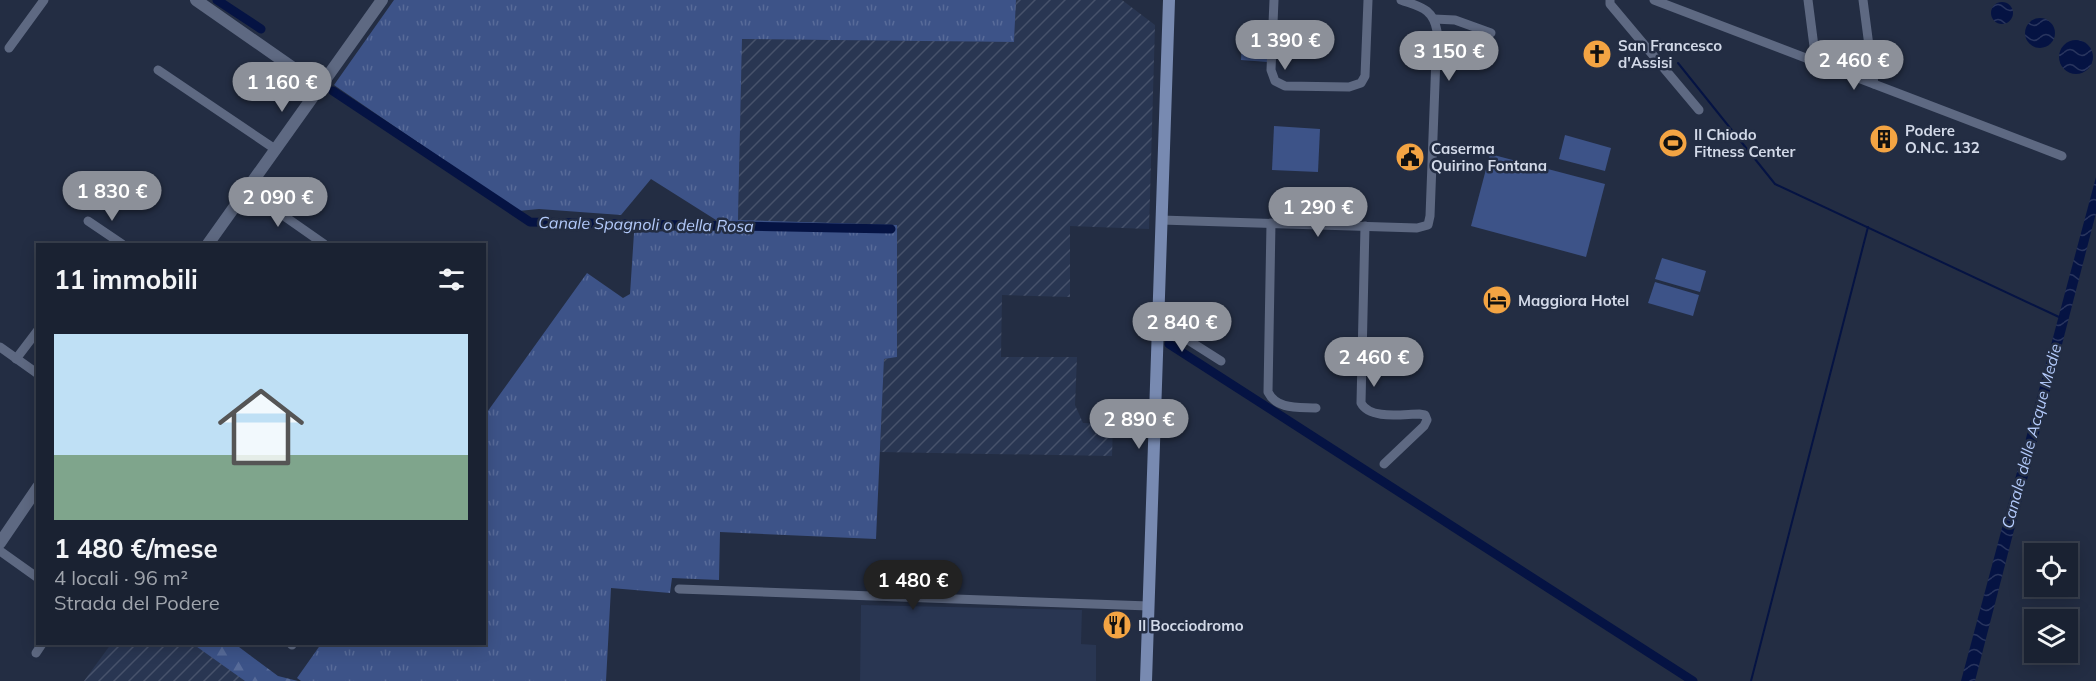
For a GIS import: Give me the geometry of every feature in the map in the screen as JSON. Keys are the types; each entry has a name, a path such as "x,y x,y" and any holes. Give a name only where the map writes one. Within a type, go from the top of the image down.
{"main road":[{"path":"1146,681 1169,0"}],"street":[{"path":"9,48 44,0"},
{"path":"196,0 319,86"},
{"path":"209,243 382,0"},
{"path":"1274,0 1271,70 1277,83 1285,86 1349,87 1361,83 1365,72 1368,0"},
{"path":"1161,220 1425,227 1429,223 1438,41 1434,19 1426,10 1401,0"},
{"path":"1610,0 1610,4 1699,110"},
{"path":"1654,0 2062,156"},
{"path":"1682,10 1686,0"},
{"path":"1808,0 1816,62"},
{"path":"1863,0 1874,84"},
{"path":"1434,19 1455,20 1491,33"},
{"path":"158,70 275,149"},
{"path":"247,190 323,243"},
{"path":"88,221 121,243"},
{"path":"1271,223 1268,392 1273,400 1282,405 1316,408"},
{"path":"1365,226 1361,403 1371,413 1419,414 1425,415 1427,420 1424,426 1384,464"},
{"path":"1158,321 1221,362"},
{"path":"16,359 36,333"},
{"path":"0,347 36,373"},
{"path":"0,543 36,491"},
{"path":"0,551 36,577"},
{"path":"679,589 1149,606"},
{"path":"36,653 41,645"}],"shaded area":[{"path":"1016,0 1122,0 1155,25 1149,229 1070,226 1070,297 1002,295 1001,357 1077,357 1075,405 1083,423 1113,424 1112,456 880,452 884,359 897,357 738,220 742,39 1014,42"},
{"path":"861,605 1082,610 1081,644 1096,645 1096,681 860,681"},
{"path":"110,645 202,645 254,681 84,681"}],"green space":[{"path":"394,0 1016,0 1014,42 742,39 738,220 897,225 897,357 884,359 876,539 720,532 719,580 672,578 670,593 611,588 606,681 301,681 297,678 320,645 486,645 486,414 587,273 623,298 630,294 634,233 716,231 716,220 651,179 621,215 539,209 518,211 334,85"},
{"path":"1243,24 1270,26 1268,62 1241,60"},
{"path":"1274,126 1320,129 1318,172 1272,170"},
{"path":"1565,135 1611,148 1605,171 1559,159"},
{"path":"1490,154 1605,184 1586,257 1471,226"},
{"path":"1662,258 1706,271 1700,292 1655,279"},
{"path":"1655,282 1699,295 1693,316 1648,303"},
{"path":"194,645 236,645 278,676 298,681 245,681"}],"water":[{"path":"2002,2 2010,5 2013,13 2010,21 2002,24 1994,21 1991,13 1994,5"},
{"path":"2040,18 2050,23 2055,33 2050,43 2040,48 2030,43 2025,33 2030,23"},
{"path":"2076,40 2088,45 2093,57 2088,69 2076,74 2064,69 2059,57 2064,45"},
{"name":"Canale delle Acque Medie","path":"2096,177 2096,213 1975,681 1961,681"}],"waterway":[{"name":"Canale Spagnoli o della Rosa","path":"217,0 261,29"},
{"path":"1678,63 1775,184 2059,317"},
{"name":"Canale Spagnoli o della Rosa","path":"333,91 530,222 891,229"},
{"path":"1751,681 1868,227"},
{"path":"1169,344 1693,681"}],"place":[{"name":"San Francesco d'Assisi","path":"1597,54"},
{"name":"Podere O.N.C. 132","path":"1884,139"},
{"name":"Il Chiodo Fitness Center","path":"1673,143"},
{"name":"Caserma Quirino Fontana","path":"1410,157"},
{"name":"Maggiora Hotel","path":"1497,300"},
{"name":"Il Bocciodromo","path":"1117,625"}]}
